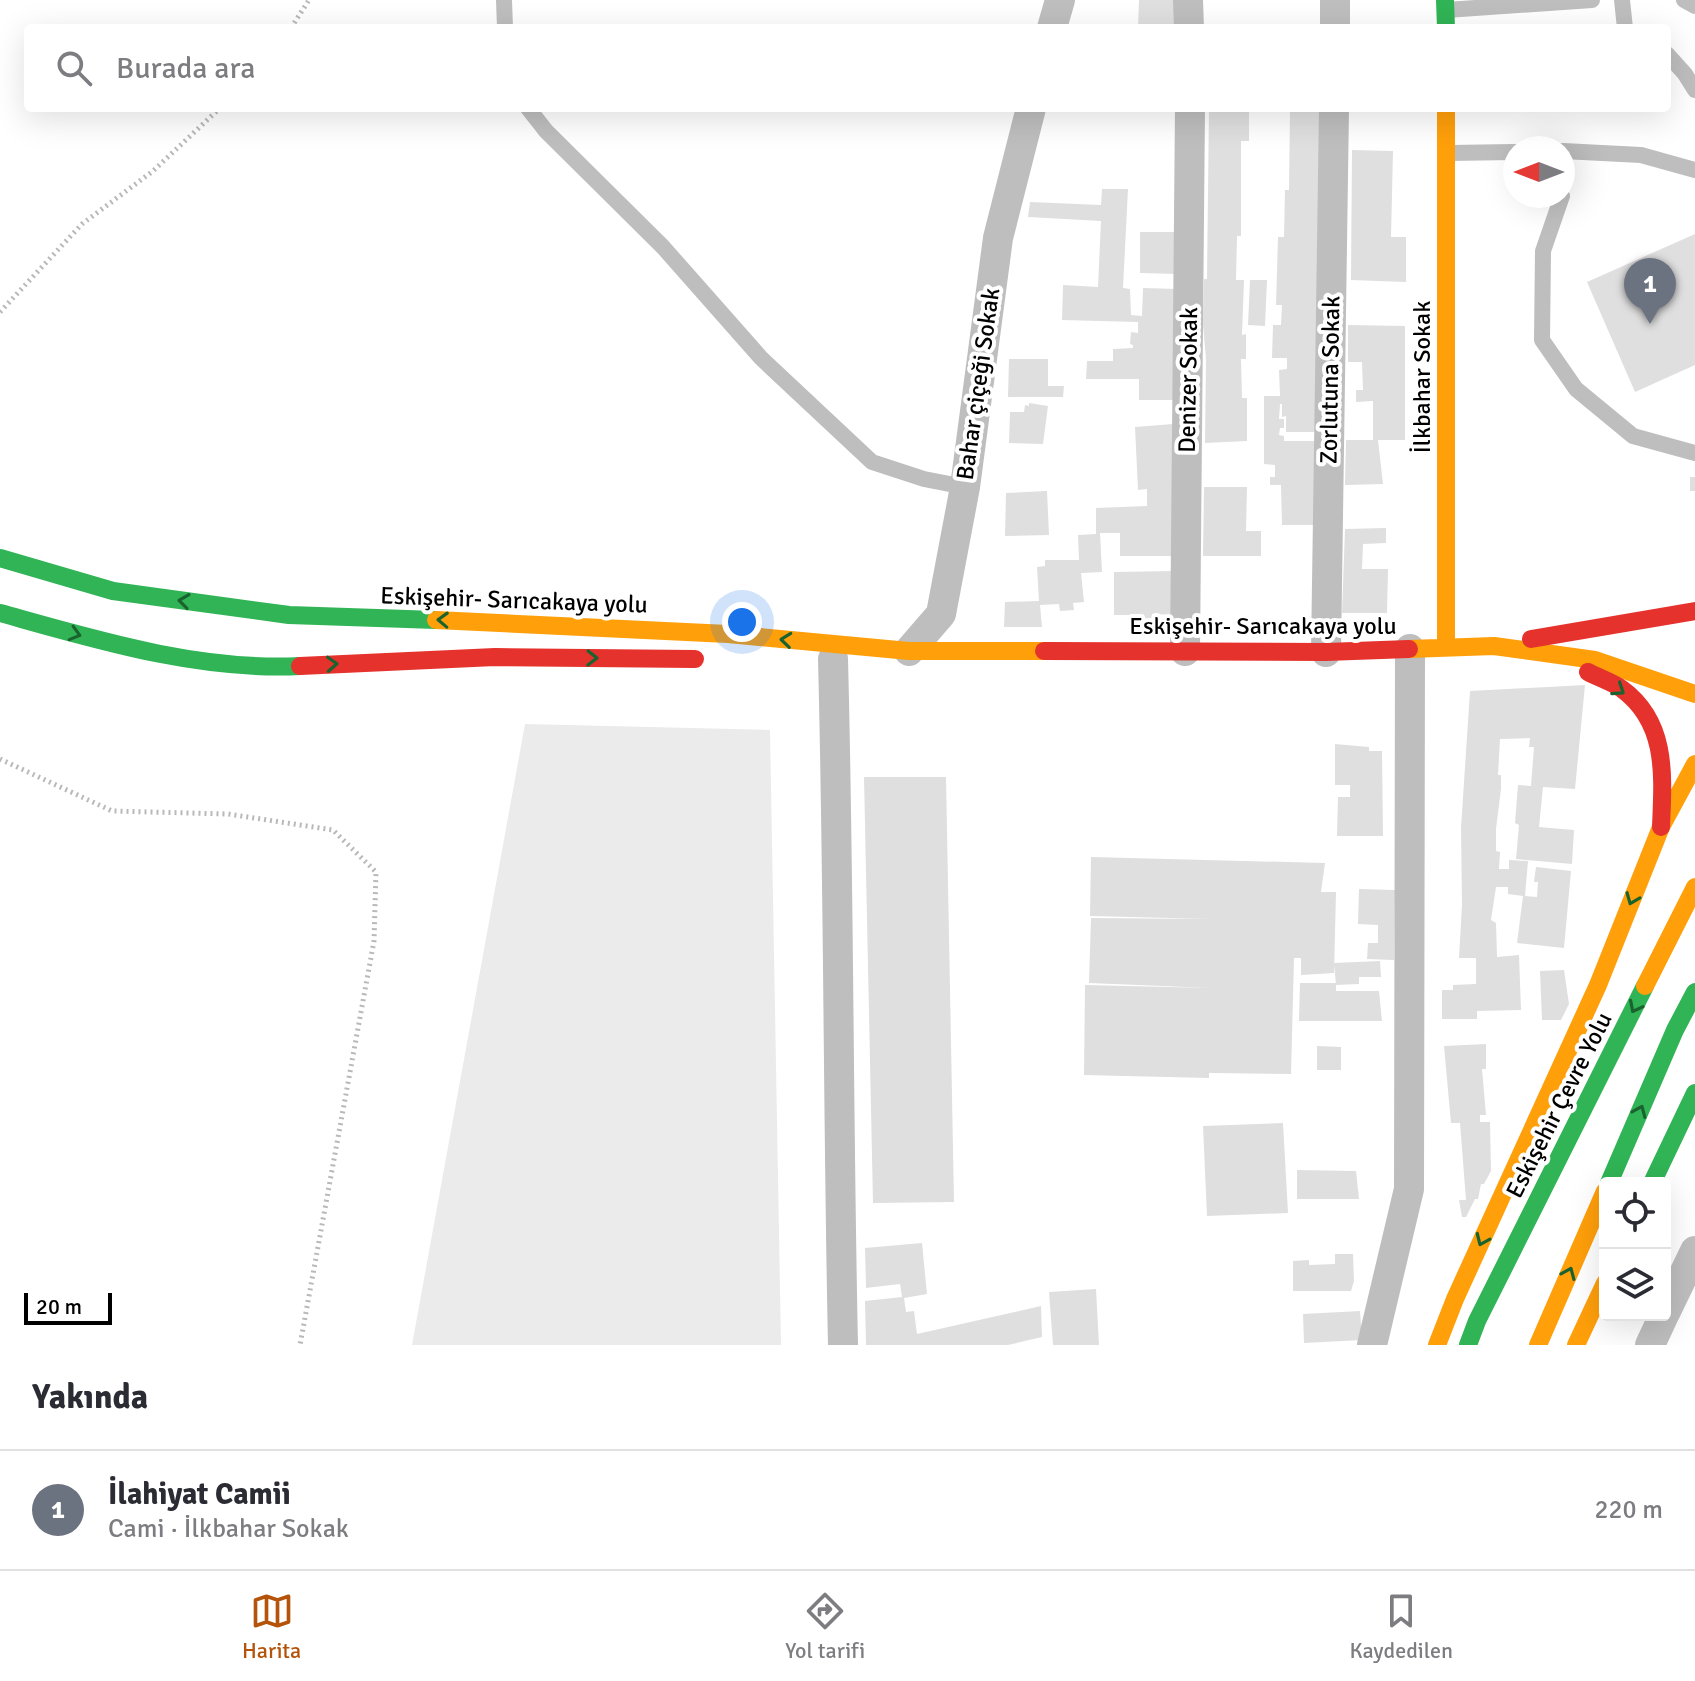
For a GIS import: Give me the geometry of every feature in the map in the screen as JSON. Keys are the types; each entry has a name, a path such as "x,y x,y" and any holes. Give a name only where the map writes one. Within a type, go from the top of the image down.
{"main road":[{"name":"İlkbahar Sokak","path":"1446,112 1446,646"},
{"name":"Eskişehir- Sarıcakaya yolu","path":"0,558 113,591 289,615 728,634 909,651 1326,652 1494,646"},
{"path":"1494,646 1695,608"},
{"path":"0,613 117,646 256,668 495,657 714,659"},
{"path":"1494,646 1595,660 1695,694"},
{"path":"1494,646 1586,671 1622,690 1652,719 1663,753 1661,827"},
{"name":"Eskişehir- Sarıcakaya yolu","path":"820,659 1032,651"},
{"path":"1434,1344 1598,985 1661,827 1687,788 1695,764"},
{"name":"Eskişehir Çevre Yolu","path":"1468,1345 1477,1321 1695,887"},
{"path":"1612,1177 1675,1030 1695,992"},
{"path":"1655,1177 1695,1093"},
{"path":"1538,1345 1599,1205"},
{"path":"1576,1345 1599,1296"}],"street":[{"path":"1053,24 1060,0"},
{"path":"1188,0 1189,24"},
{"path":"1335,0 1335,24"},
{"name":"Bahar çiçeği Sokak","path":"909,651 941,614 965,487 998,238 1030,112"},
{"name":"Denizer Sokak","path":"1185,651 1190,112"},
{"name":"Zorlutuna Sokak","path":"1326,652 1334,112"},
{"path":"1372,1345 1409,1189 1410,649"},
{"path":"820,659 839,869 843,1345"},
{"path":"1671,1300 1695,1251"},
{"path":"1650,1345 1661,1321"}],"lane":[{"path":"504,0 505,24"},
{"path":"1445,13 1592,0"},
{"path":"1622,0 1625,24"},
{"path":"1684,0 1695,6"},
{"path":"1671,58 1695,90"},
{"path":"531,112 546,131 663,247 761,358 872,462 924,479 965,487"},
{"path":"1446,153 1503,152"},
{"path":"1575,152 1641,155 1695,170"},
{"path":"1558,208 1543,251 1542,340 1576,389 1633,436 1695,453"}],"path":[{"path":"294,24 309,0"},
{"path":"0,312 82,224 153,171 216,112"},
{"path":"0,759 112,811 228,814 333,830 376,872 374,941 300,1345"}],"shaded area":[{"path":"525,724 770,730 781,1345 412,1345"}],"building":[{"path":"1139,0 1176,0 1176,24 1138,24"},
{"path":"1209,112 1249,112 1249,141 1241,141 1241,236 1237,236 1236,280 1244,280 1242,335 1246,334 1246,359 1241,359 1242,398 1247,398 1247,441 1205,443 1206,359 1203,324 1204,279 1207,279"},
{"path":"1290,112 1323,112 1321,432 1286,432 1282,404 1279,419 1284,419 1284,428 1280,428 1279,435 1284,436 1284,441 1320,441 1319,525 1282,525 1281,485 1270,485 1270,477 1275,477 1275,465 1264,464 1264,396 1280,396 1279,370 1287,369 1287,358 1272,358 1273,325 1281,325 1282,305 1276,305 1278,237 1284,237 1285,190 1289,190"},
{"path":"1352,150 1393,151 1391,237 1406,237 1406,282 1351,280"},
{"path":"1102,189 1128,189 1123,288 1130,289 1131,315 1142,316 1143,288 1177,289 1176,400 1139,400 1139,379 1086,379 1087,361 1113,361 1113,349 1133,348 1130,344 1131,332 1138,333 1138,322 1062,320 1063,285 1098,287 1101,221 1028,217 1030,202 1101,205"},
{"path":"1140,232 1177,232 1177,274 1140,273"},
{"path":"1695,234 1695,365 1635,392 1587,282"},
{"path":"1250,280 1267,280 1265,326 1248,325"},
{"path":"1348,325 1405,326 1405,440 1378,440 1383,484 1345,485 1346,440 1373,440 1373,401 1356,402 1356,390 1363,390 1362,362 1348,362"},
{"path":"1009,359 1048,359 1048,386 1064,386 1063,397 1008,397"},
{"path":"1029,403 1048,406 1043,444 1009,443 1010,412 1024,412 1025,405 1029,406"},
{"path":"1173,424 1175,556 1120,556 1120,533 1100,533 1102,572 1081,573 1084,602 1073,603 1074,610 1060,611 1059,604 1040,605 1042,627 1004,627 1005,602 1039,601 1037,567 1045,566 1045,560 1079,560 1078,535 1096,534 1096,508 1147,506 1147,489 1138,490 1135,427"},
{"path":"1690,477 1695,477 1695,491 1690,491"},
{"path":"1204,487 1247,487 1246,531 1261,531 1261,556 1203,556"},
{"path":"1047,491 1049,535 1005,536 1006,493"},
{"path":"1386,528 1386,543 1363,544 1362,569 1388,569 1387,613 1342,613 1345,529"},
{"path":"1175,571 1173,615 1152,614 1152,619 1129,619 1129,615 1114,615 1114,572"},
{"path":"1585,685 1575,789 1543,787 1539,827 1574,830 1572,864 1516,859 1518,785 1531,786 1534,747 1529,747 1530,738 1500,739 1498,775 1501,775 1501,789 1496,829 1499,869 1509,869 1509,860 1528,861 1525,896 1537,897 1538,882 1534,882 1536,867 1571,871 1564,948 1517,943 1523,896 1508,894 1508,887 1496,887 1491,920 1496,923 1497,957 1519,955 1521,1010 1477,1011 1477,1019 1442,1019 1442,990 1453,990 1453,985 1476,984 1476,958 1459,958 1461,828 1470,691"},
{"path":"1335,744 1382,751 1383,836 1337,836 1338,797 1350,797 1350,785 1335,785"},
{"path":"864,777 946,777 954,1202 873,1203"},
{"path":"1091,857 1325,863 1321,892 1336,892 1334,973 1301,975 1301,958 1294,958 1291,1074 1209,1073 1209,1078 1084,1075 1085,985 1211,988 1089,983 1091,918 1211,919 1090,916"},
{"path":"1359,889 1395,890 1394,960 1367,959 1368,943 1378,943 1378,925 1358,924"},
{"path":"1380,961 1381,977 1359,977 1359,984 1336,985 1334,963"},
{"path":"1564,970 1569,1004 1561,1020 1542,1020 1540,971"},
{"path":"1300,983 1336,983 1336,991 1379,991 1382,1021 1299,1021"},
{"path":"1486,1044 1486,1069 1482,1069 1486,1115 1480,1115 1480,1122 1490,1122 1491,1171 1481,1184 1478,1199 1475,1199 1466,1217 1462,1217 1459,1200 1466,1200 1460,1123 1451,1123 1444,1046"},
{"path":"1317,1046 1341,1047 1341,1070 1317,1070"},
{"path":"1283,1123 1288,1213 1207,1216 1203,1126"},
{"path":"1297,1170 1356,1171 1359,1199 1297,1199"},
{"path":"922,1243 927,1294 904,1298 906,1312 914,1311 917,1334 1041,1306 1042,1337 1008,1345 866,1345 865,1301 902,1297 900,1284 866,1288 865,1248"},
{"path":"1335,1254 1353,1254 1354,1281 1351,1291 1293,1291 1293,1261 1309,1260 1309,1265 1335,1264"},
{"path":"1096,1289 1099,1345 1053,1345 1049,1292"},
{"path":"1360,1311 1362,1340 1304,1343 1303,1314"}],"traffic: fast":[{"path":"1445,0 1446,24"},
{"path":"0,558 113,591 289,615 436,620"},
{"path":"0,613 111,643 186,659 224,664 300,666"},
{"path":"1468,1345 1477,1321 1645,986"},
{"path":"1612,1177 1675,1030 1695,992"},
{"path":"1655,1177 1695,1093"}],"traffic: slow":[{"path":"1446,112 1446,646"},
{"path":"436,620 728,634 909,651 1044,651"},
{"path":"1409,649 1494,646 1595,660 1695,694"},
{"path":"1437,1345 1598,985 1661,827 1695,764"},
{"path":"1645,986 1695,887"},
{"path":"1538,1345 1599,1205"},
{"path":"1576,1345 1599,1296"}],"traffic: jam":[{"path":"1531,639 1695,611"},
{"path":"1044,651 1326,652 1409,649"},
{"path":"300,666 495,657 695,659"},
{"path":"1588,672 1622,689 1648,718 1660,752 1661,827"}],"place":[{"name":"İlahiyat Camii","path":"1650,324"}]}
